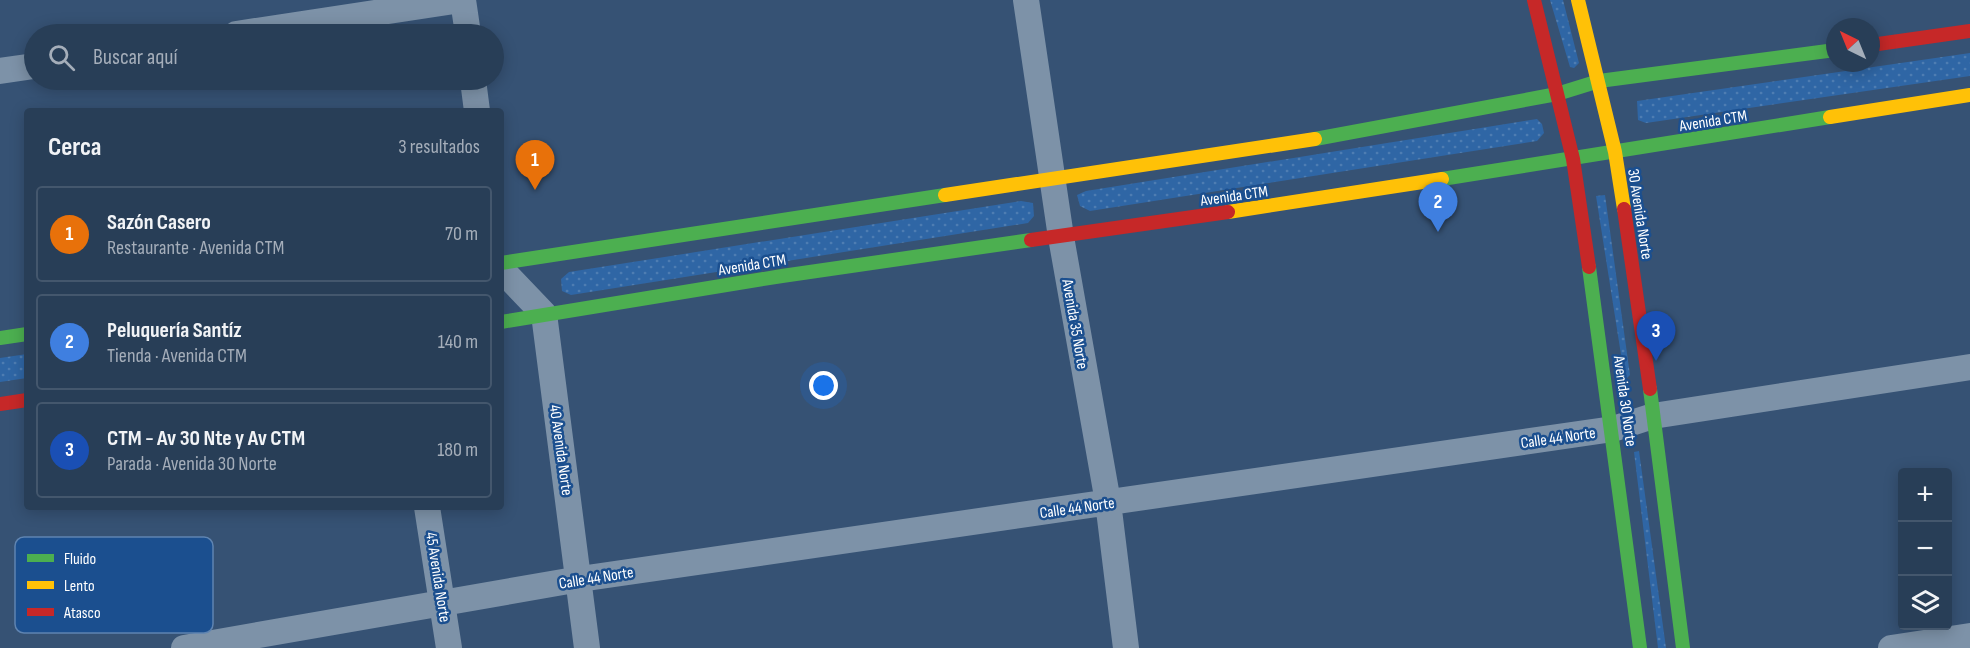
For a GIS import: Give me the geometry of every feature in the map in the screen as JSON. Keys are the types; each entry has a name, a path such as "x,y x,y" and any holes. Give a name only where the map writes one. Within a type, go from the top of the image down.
{"main road":[{"path":"1534,0 1573,159"},
{"path":"1578,0 1599,81"},
{"path":"1880,44 1970,31"},
{"path":"504,263 1297,142 1557,94 1599,81 1826,51"},
{"name":"30 Avenida Norte","path":"1599,81 1615,152 1646,352"},
{"name":"Avenida CTM","path":"504,321 782,276 1060,237 1573,159 1970,95"},
{"name":"Avenida 30 Norte","path":"1573,159 1613,429 1640,648"},
{"path":"0,338 24,334"},
{"name":"Avenida 30 Norte","path":"1646,352 1683,648"},
{"path":"0,404 24,400"}],"street":[{"path":"302,24 462,0 466,24"},
{"name":"Avenida 35 Norte","path":"1026,0 1060,237 1108,502 1126,648"},
{"path":"0,71 24,67"},
{"path":"474,90 477,108"},
{"path":"504,272 544,314"},
{"name":"40 Avenida Norte","path":"544,314 580,579 587,648"},
{"name":"Calle 44 Norte","path":"184,648 580,579 1613,429 1653,416 1970,367"},
{"name":"45 Avenida Norte","path":"428,510 450,648"},
{"path":"1891,648 1970,636"}],"shaded area":[{"path":"1550,0 1563,0 1579,63 1574,68 1570,67"},
{"path":"1970,53 1970,76 1646,123 1638,120 1637,101 1838,72 1880,72 1880,66"},
{"path":"1537,119 1542,124 1544,133 1537,141 1090,211 1080,206 1077,195 1086,191"},
{"path":"1605,195 1630,375 1625,380 1596,196"},
{"path":"1021,201 1033,203 1034,216 1028,223 571,295 562,291 561,279 569,272"},
{"path":"24,354 24,378 0,382 0,358"},
{"path":"1639,451 1666,648 1658,648 1634,452"}],"traffic: fast":[{"path":"1315,139 1557,94 1599,81 1826,51"},
{"path":"1442,179 1830,117"},
{"path":"504,263 945,195"},
{"path":"504,322 782,276 1031,240"},
{"path":"1589,267 1640,648"},
{"path":"0,338 24,334"},
{"path":"1650,389 1683,648"}],"traffic: slow":[{"path":"1578,0 1615,152 1624,209"},
{"path":"1830,117 1970,95"},
{"path":"945,195 1315,139"},
{"path":"1228,212 1442,179"}],"traffic: jam":[{"path":"1534,0 1573,159 1589,267"},
{"path":"1880,44 1970,31"},
{"path":"1624,209 1650,389"},
{"path":"1031,240 1228,212"},
{"path":"0,404 24,400"}],"place":[{"name":"Sazón Casero","path":"535,190"},
{"name":"Peluquería Santíz","path":"1438,232"},
{"name":"CTM - Av 30 Nte y Av CTM","path":"1656,361"}]}
